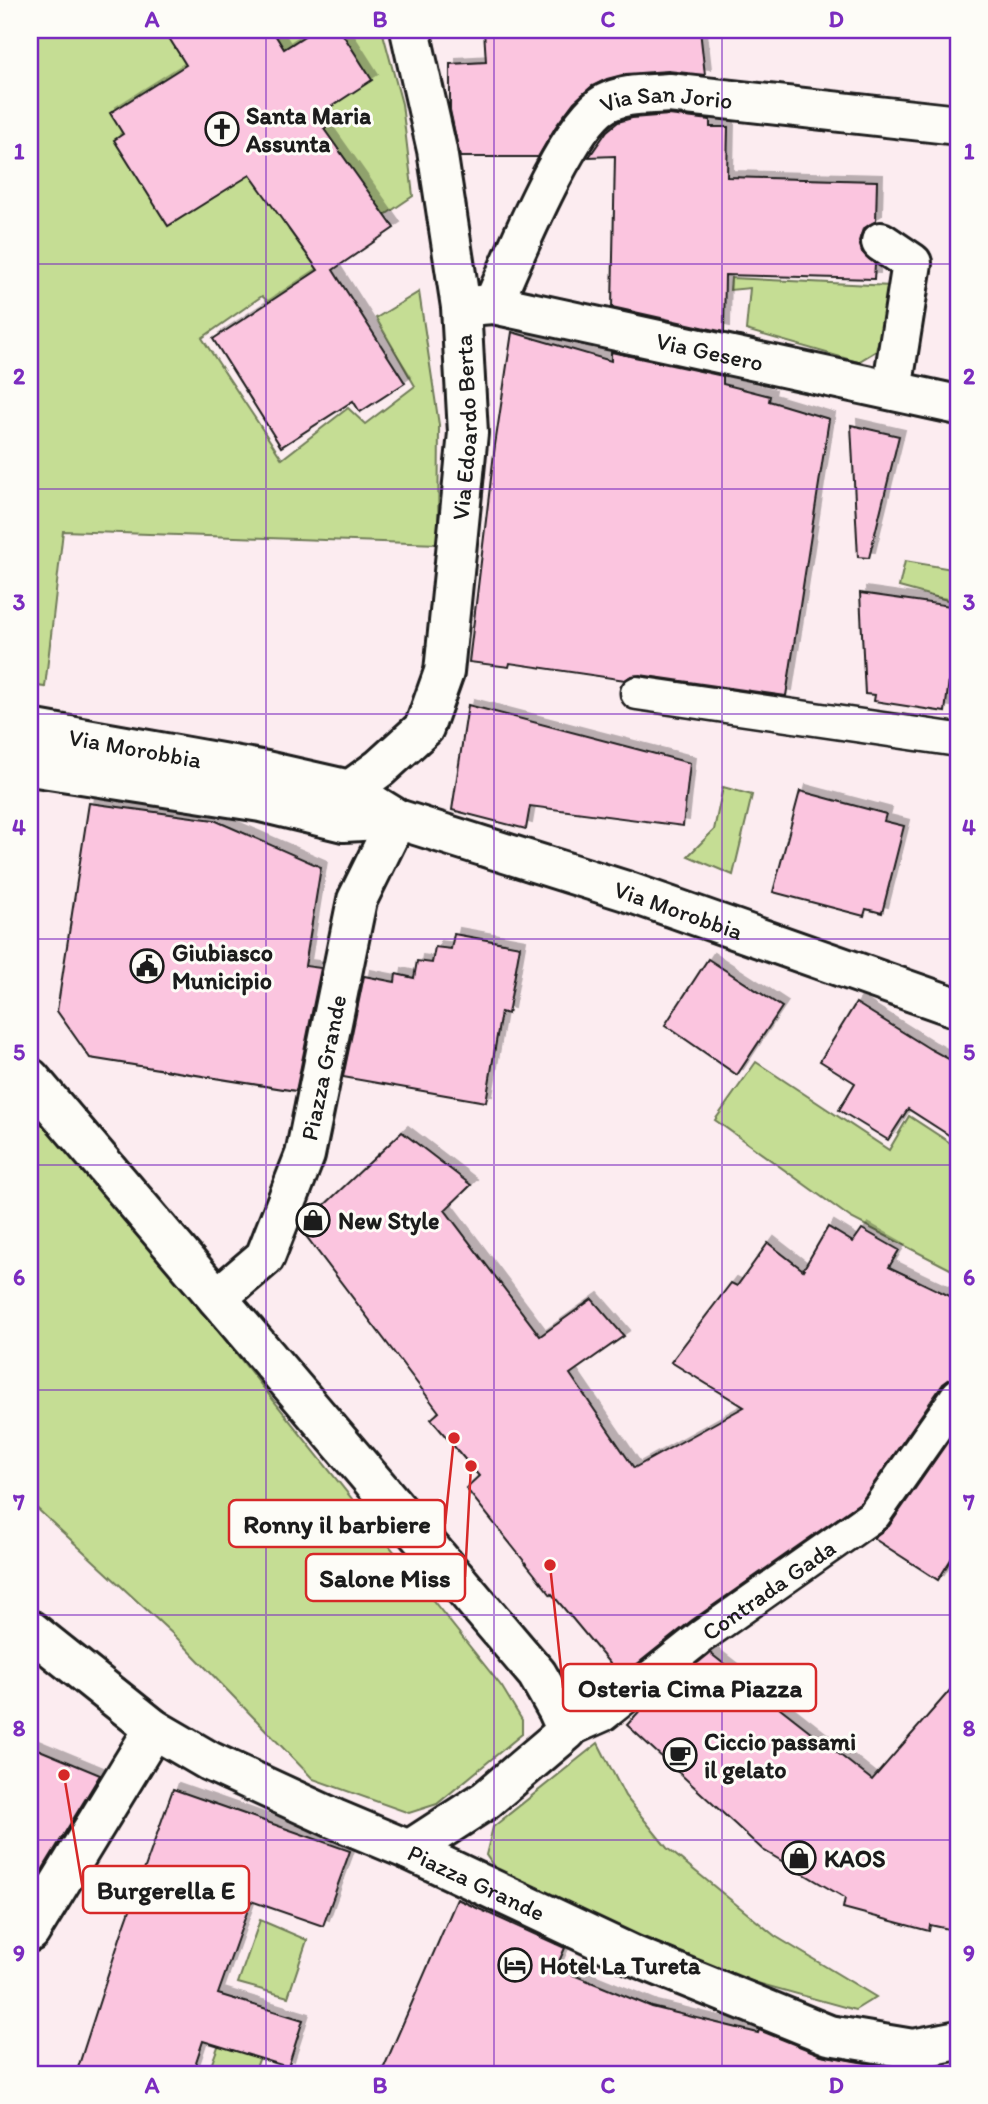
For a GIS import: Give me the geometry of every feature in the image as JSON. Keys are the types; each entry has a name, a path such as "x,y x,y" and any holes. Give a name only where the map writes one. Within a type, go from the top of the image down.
{"street":[{"name":"Via Edoardo Berta","path":"350,790 380,768 424,728 444,672 468,433 477,306 410,30"},
{"name":"Via San Jorio","path":"477,306 582,125 593,111 624,96 669,93 958,125"},
{"path":"881,242 912,263 892,390"},
{"name":"Via Gesero","path":"477,306 958,405"},
{"name":"Via Morobbia","path":"30,729 266,771 350,790 397,818 626,891 958,1008"},
{"name":"Via Morobbia","path":"30,766 261,802 345,822 397,818"},
{"name":"Piazza Grande","path":"217,1298 265,1257 305,1155 358,900 397,818"},
{"path":"30,1078 537,1674 567,1731"},
{"name":"Piazza Grande","path":"30,1630 154,1729 209,1761 409,1850 632,1955 829,2035 913,2049 958,2040"},
{"path":"30,1932 154,1729"},
{"name":"Contrada Gada","path":"409,1850 486,1800 567,1731"}],"lane":[{"path":"638,692 958,740"},
{"name":"Contrada Gada","path":"567,1731 603,1715 702,1636 874,1515 958,1395"}],"green space":[{"path":"30,30 382,30 402,104 413,196 385,215 359,180 289,230 323,277 272,305 262,296 202,338 282,459 348,408 365,424 415,386 376,318 419,292 439,425 438,544 63,531 45,687 30,685"},
{"path":"731,278 891,286 876,351 858,362 746,330 750,288 730,290"},
{"path":"905,561 958,570 958,603 899,587"},
{"path":"723,787 752,795 733,875 688,856 714,830"},
{"path":"756,1062 889,1150 909,1116 958,1148 958,1251 952,1270 851,1218 715,1120"},
{"path":"30,1095 502,1687 522,1720 522,1734 437,1804 409,1813 313,1779 176,1637 30,1502"},
{"path":"598,1743 625,1796 667,1848 775,1936 876,1997 855,2010 711,1970 500,1876 486,1855 493,1827"},
{"path":"260,1920 307,1940 288,1997 238,1983"},
{"path":"274,2018 256,2068 269,2074 208,2074 227,2022"}],"building":[{"path":"164,30 272,30 284,49 314,30 340,30 372,80 323,112 331,124 324,129 394,228 333,270 405,383 360,412 353,401 281,447 213,339 318,270 250,175 168,226 114,140 123,134 110,113 186,65"},
{"path":"484,30 700,30 705,75 668,71 626,74 607,79 592,86 574,102 538,157 460,157 450,110 450,64 486,62"},
{"path":"669,115 710,120 710,127 728,127 727,177 877,181 876,221 863,229 859,241 862,252 875,264 874,279 725,275 724,332 612,307 615,156 589,157 607,131 618,122"},
{"path":"512,332 611,361 611,352 723,376 723,384 770,396 769,401 829,419 786,696 640,675 625,680 510,663 509,667 469,662 495,445"},
{"path":"851,425 899,436 869,558 858,557"},
{"path":"860,593 958,607 945,712 874,701 875,695 865,694"},
{"path":"468,705 690,763 683,826 530,806 526,829 452,810"},
{"path":"800,791 886,814 884,821 904,826 882,913 866,909 864,916 773,892"},
{"path":"89,803 214,820 321,867 305,966 321,968 296,1091 90,1058 57,1011"},
{"path":"454,934 520,946 508,1014 501,1012 486,1102 343,1077 364,976 395,982 396,974 414,978 417,961 432,963 435,947 451,949"},
{"path":"708,959 782,1007 737,1075 665,1025"},
{"path":"856,1003 958,1064 958,1141 908,1109 888,1140 839,1110 855,1083 820,1061"},
{"path":"402,1132 471,1185 445,1210 540,1336 592,1299 624,1336 570,1374 634,1468 744,1407 671,1362 731,1283 737,1286 768,1243 803,1270 828,1227 853,1242 862,1229 899,1250 889,1267 958,1300 958,1377 943,1384 861,1502 691,1621 621,1677 551,1595 466,1488 479,1476 431,1419 439,1412 300,1228"},
{"path":"958,1427 958,1548 938,1580 873,1538 889,1526"},
{"path":"710,1653 872,1780 958,1681 958,1931 930,1925 929,1931 843,1908 845,1898 763,1850 627,1725 644,1706"},
{"path":"30,1746 100,1775 30,1890"},
{"path":"173,1789 350,1851 323,1926 251,1901 218,1994 303,2020 288,2067 203,2041 192,2074 76,2074 121,1935"},
{"path":"457,1899 565,1948 556,1968 652,2007 758,2033 759,2030 821,2055 893,2068 902,2074 381,2074"}],"place":[{"name":"Santa Maria Assunta","path":"222,129"},
{"name":"Giubiasco Municipio","path":"147,966"},
{"name":"New Style","path":"313,1220"},
{"name":"Ronny il barbiere","path":"454,1438"},
{"name":"Salone Miss","path":"471,1466"},
{"name":"Osteria Cima Piazza","path":"550,1565"},
{"name":"Ciccio passami il gelato","path":"680,1755"},
{"name":"Burgerella E","path":"64,1775"},
{"name":"KAOS","path":"799,1858"},
{"name":"Hotel La Tureta","path":"515,1965"}]}
